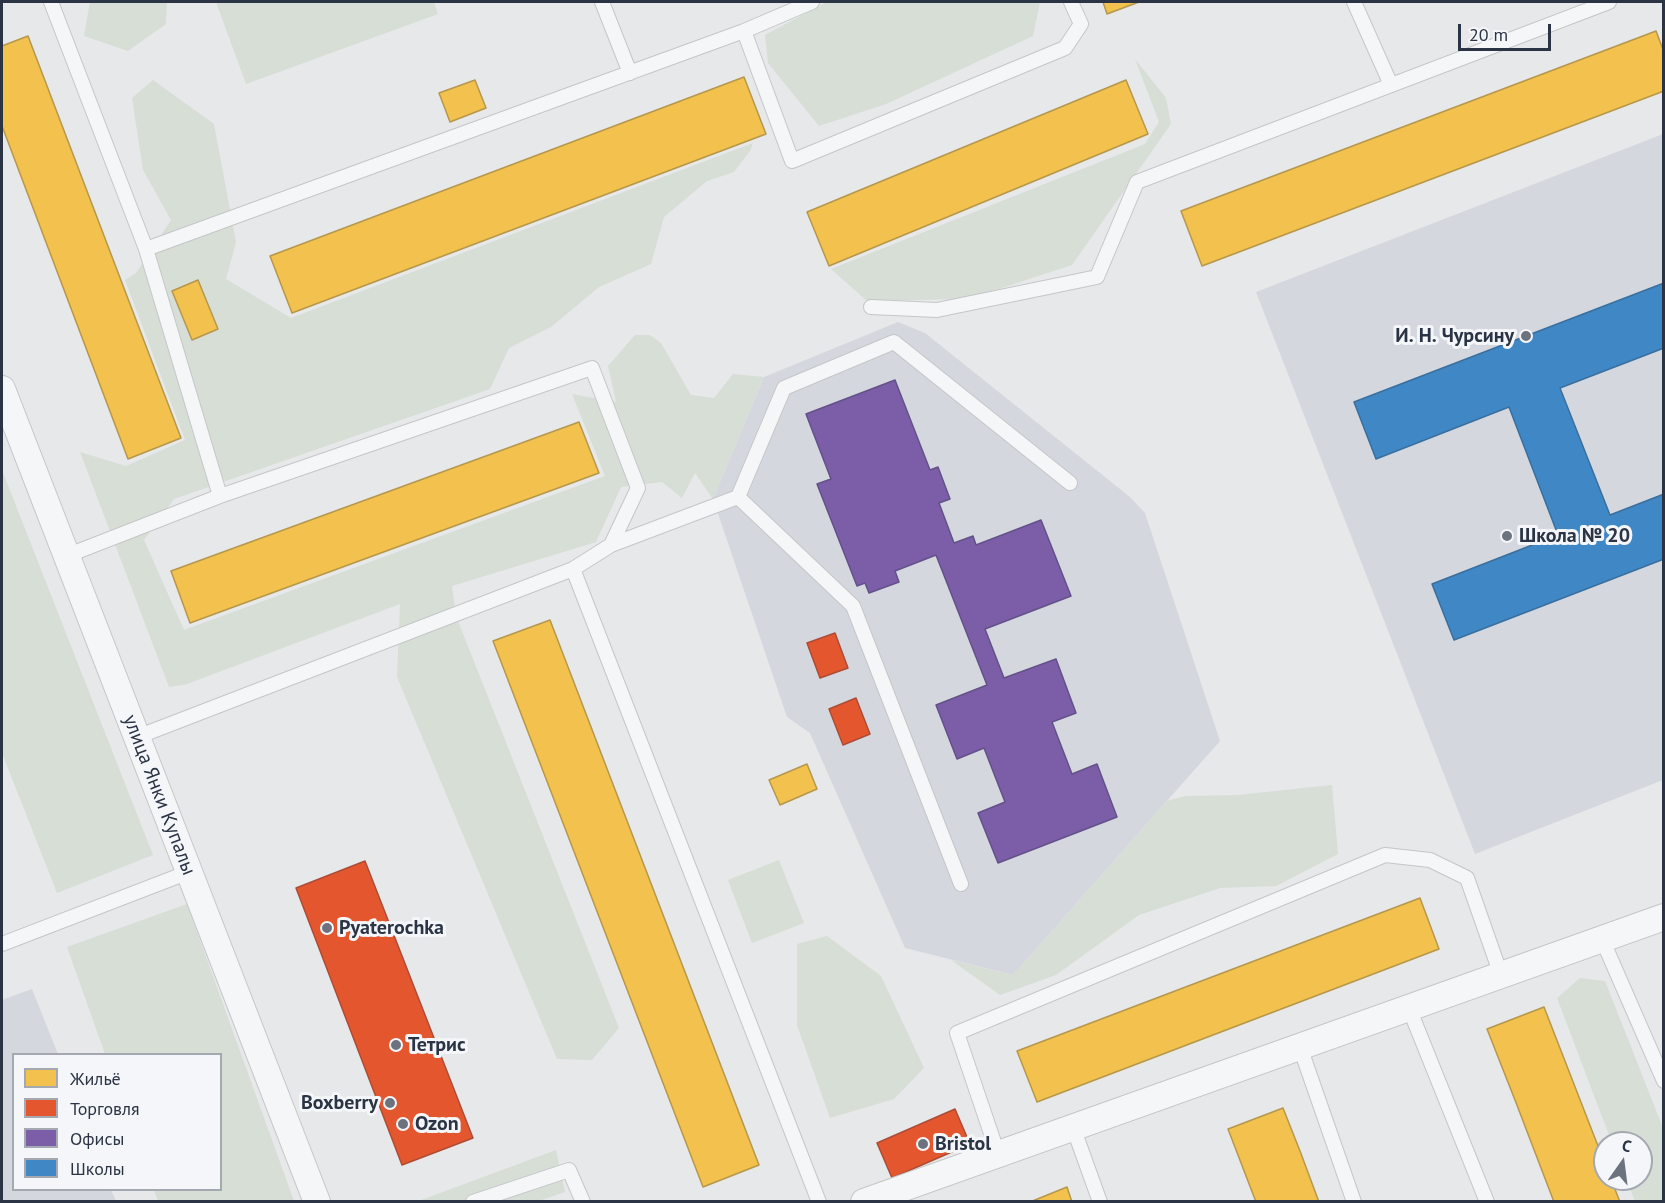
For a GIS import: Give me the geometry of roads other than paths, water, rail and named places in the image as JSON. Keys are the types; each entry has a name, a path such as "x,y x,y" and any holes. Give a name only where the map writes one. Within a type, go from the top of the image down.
{"street":[{"name":"улица Янки Купалы","path":"2,389 317,1202"},
{"path":"876,1199 1664,917"}],"lane":[{"path":"51,2 146,249 220,496"},
{"path":"602,2 630,73"},
{"path":"146,249 744,31 812,2"},
{"path":"744,31 792,161 1065,48 1081,24 1071,2"},
{"path":"1354,2 1391,85"},
{"path":"871,307 937,310 1097,277 1137,182 1610,2"},
{"path":"137,737 573,569 612,545 738,497 784,388 894,342 1070,483"},
{"path":"66,556 220,496 592,368 639,488 612,545"},
{"path":"738,497 853,606 961,884"},
{"path":"573,569 819,1202"},
{"path":"998,1154 957,1033 1385,855 1430,860 1467,878 1501,975"},
{"path":"2,944 189,872"},
{"path":"1602,939 1664,1081"},
{"path":"1409,1008 1487,1202"},
{"path":"1300,1047 1354,1202"},
{"path":"1073,1128 1100,1202"},
{"path":"473,1202 569,1170 583,1202"}],"place":[{"name":"И. Н. Чурсину","path":"1526,336"},
{"name":"Школа № 20","path":"1507,536"},
{"name":"Pyaterochka","path":"327,928"},
{"name":"Тетрис","path":"396,1045"},
{"name":"Boxberry","path":"390,1103"},
{"name":"Ozon","path":"403,1124"},
{"name":"Bristol","path":"923,1144"}]}
